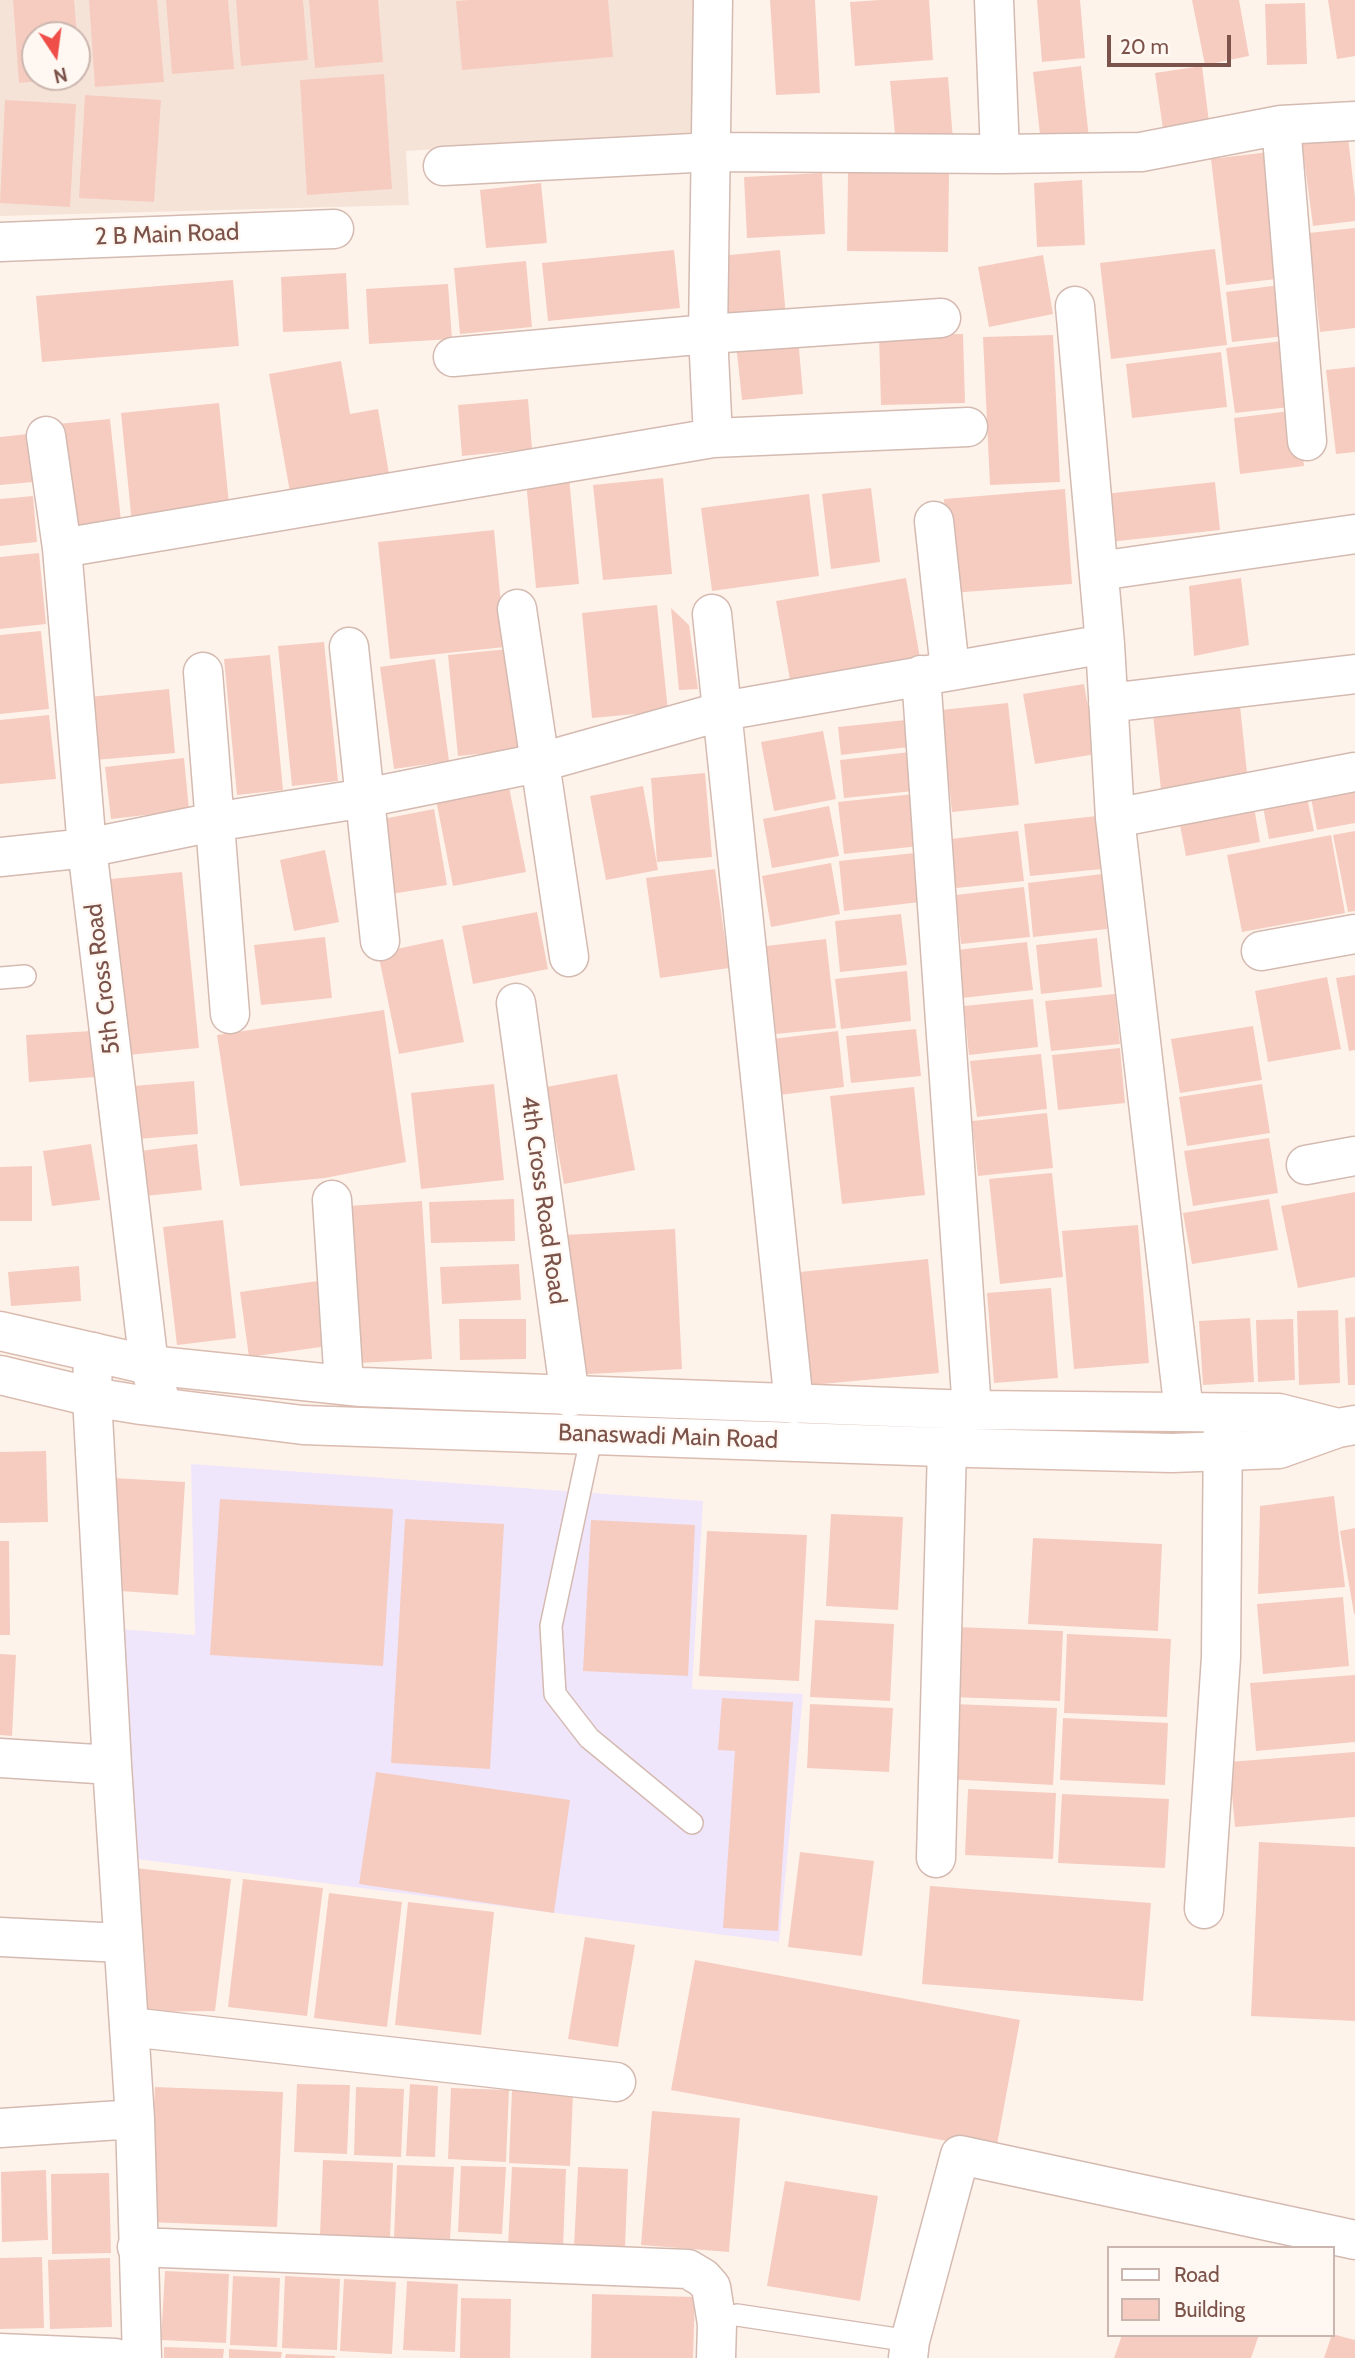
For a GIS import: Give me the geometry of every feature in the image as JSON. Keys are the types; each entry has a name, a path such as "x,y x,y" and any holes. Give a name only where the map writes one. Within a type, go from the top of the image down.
{"street":[{"path":"713,0 708,334 713,439"},
{"path":"994,0 1000,154"},
{"path":"443,166 712,152 1141,152 1281,125 1355,121"},
{"path":"1281,125 1307,441"},
{"name":"2 B Main Road","path":"0,242 334,229"},
{"path":"1075,306 1100,571 1115,818 1184,1412"},
{"path":"453,357 941,317"},
{"path":"62,548 713,439 968,427"},
{"name":"5th Cross Road","path":"46,436 62,548 88,848 149,1366 163,1408"},
{"path":"934,521 936,673 972,1410"},
{"path":"1100,571 1355,534"},
{"path":"517,609 569,957"},
{"path":"712,614 794,1404"},
{"path":"0,857 88,848 215,822 365,798 538,762 723,711 1105,645"},
{"path":"349,648 380,941"},
{"path":"203,672 230,1014"},
{"path":"1108,703 1355,674"},
{"path":"1115,818 1355,772"},
{"path":"1261,951 1355,934"},
{"name":"4th Cross Road Road","path":"516,1003 570,1396"},
{"path":"1306,1165 1355,1156"},
{"path":"332,1200 344,1385"},
{"name":"Banaswadi Main Road","path":"0,1331 149,1366 344,1385 972,1410 1279,1413 1346,1427"},
{"path":"93,1352 92,1397 112,1765 135,2119 142,2358"},
{"name":"Banaswadi Main Road","path":"0,1375 92,1397 303,1425 1158,1452 1279,1449 1346,1427"},
{"path":"1203,1909 1221,1657 1223,1412"},
{"path":"936,1858 947,1447"},
{"path":"0,1758 112,1765"},
{"path":"0,1937 122,1943"},
{"path":"130,2027 616,2082"},
{"path":"0,2127 135,2119"},
{"path":"909,2349 960,2155 1355,2240"},
{"path":"137,2247 688,2269 704,2278 711,2287 717,2324 716,2358"},
{"path":"0,2353 115,2358"}],"lane":[{"path":"0,978 25,976"},
{"path":"592,1434 551,1626 555,1694 589,1738 692,1823"},
{"path":"737,2315 909,2349"}],"shaded area":[{"path":"0,0 698,0 697,133 406,151 409,205 0,216"},
{"path":"191,1464 703,1501 692,1689 803,1694 779,1942 137,1859 119,1629 195,1635"}],"building":[{"path":"13,0 74,0 76,21 21,21 19,83"},
{"path":"89,0 157,0 164,82 95,87"},
{"path":"166,0 228,0 234,69 172,74"},
{"path":"236,0 303,0 308,60 241,66"},
{"path":"309,0 378,0 383,62 315,68"},
{"path":"608,0 613,57 462,70 456,1"},
{"path":"770,0 815,0 820,93 776,95"},
{"path":"929,0 933,60 855,66 850,2"},
{"path":"1037,0 1080,0 1085,58 1042,62"},
{"path":"1192,0 1239,0 1249,56 1205,65"},
{"path":"1328,0 1355,0 1355,56 1337,59"},
{"path":"1305,3 1307,64 1267,65 1265,4"},
{"path":"1081,66 1089,138 1041,143 1033,72"},
{"path":"1202,66 1209,122 1163,129 1155,73"},
{"path":"384,74 392,189 307,195 300,80"},
{"path":"948,77 953,140 896,144 890,81"},
{"path":"85,95 161,100 154,202 79,198"},
{"path":"5,100 76,104 70,207 0,203"},
{"path":"1348,137 1355,221 1313,226 1302,143"},
{"path":"1269,152 1284,278 1226,285 1211,159"},
{"path":"848,172 949,173 948,252 847,251"},
{"path":"822,173 825,234 747,238 744,177"},
{"path":"1082,180 1085,245 1037,247 1034,183"},
{"path":"541,183 547,243 486,248 480,190"},
{"path":"1355,228 1355,328 1320,332 1309,233"},
{"path":"1215,249 1227,345 1111,359 1100,263"},
{"path":"674,250 680,308 548,321 542,263"},
{"path":"780,250 786,317 726,323 720,256"},
{"path":"1043,255 1053,314 989,327 978,267"},
{"path":"526,261 532,327 460,334 454,268"},
{"path":"346,273 349,329 283,332 281,277"},
{"path":"233,280 239,346 42,362 36,296"},
{"path":"448,284 452,339 369,344 366,289"},
{"path":"1280,285 1285,336 1232,342 1226,292"},
{"path":"963,334 965,403 881,405 879,336"},
{"path":"1053,335 1060,482 990,485 983,337"},
{"path":"798,338 803,394 742,400 736,344"},
{"path":"1282,341 1290,407 1235,413 1226,348"},
{"path":"1221,352 1227,407 1132,418 1126,364"},
{"path":"341,361 350,414 378,409 389,474 290,492 269,374"},
{"path":"1355,367 1355,452 1336,454 1326,370"},
{"path":"528,399 532,449 462,456 458,405"},
{"path":"219,403 230,514 132,524 121,413"},
{"path":"1298,410 1304,466 1240,474 1234,418"},
{"path":"110,419 121,521 68,526 57,424"},
{"path":"28,434 33,482 0,485 0,437"},
{"path":"569,477 579,584 536,588 526,481"},
{"path":"663,478 672,574 603,580 593,485"},
{"path":"1215,482 1220,530 1109,542 1104,494"},
{"path":"871,488 880,562 831,569 822,494"},
{"path":"1065,489 1072,584 951,593 944,499"},
{"path":"809,494 819,576 712,591 701,508"},
{"path":"33,496 37,542 0,546 0,499"},
{"path":"494,530 505,647 390,659 378,542"},
{"path":"39,553 46,624 0,629 0,557"},
{"path":"906,578 920,658 790,680 776,601"},
{"path":"1241,578 1249,645 1194,656 1189,586"},
{"path":"657,605 668,711 592,718 582,613"},
{"path":"671,608 689,625 698,689 679,690"},
{"path":"41,631 49,709 0,714 0,635"},
{"path":"324,642 338,781 292,786 278,646"},
{"path":"518,648 528,749 458,756 448,655"},
{"path":"270,655 283,790 237,795 224,659"},
{"path":"435,659 449,761 394,769 380,667"},
{"path":"1084,684 1096,754 1035,764 1023,694"},
{"path":"169,689 175,753 95,760 89,697"},
{"path":"1008,703 1019,805 952,812 941,710"},
{"path":"1240,706 1248,782 1161,790 1153,715"},
{"path":"49,715 56,779 0,784 0,720"},
{"path":"906,720 909,747 841,755 838,727"},
{"path":"823,731 836,799 774,811 761,742"},
{"path":"910,752 914,791 844,798 840,760"},
{"path":"184,758 189,810 111,819 105,767"},
{"path":"705,773 712,857 657,862 651,778"},
{"path":"1355,779 1355,823 1317,830 1309,787"},
{"path":"643,786 658,870 606,880 590,796"},
{"path":"509,787 526,872 453,886 436,800"},
{"path":"1305,788 1314,831 1269,839 1261,796"},
{"path":"914,794 920,846 844,854 838,802"},
{"path":"1252,795 1260,842 1186,856 1177,810"},
{"path":"829,806 839,856 772,868 763,819"},
{"path":"434,809 447,885 385,895 378,820"},
{"path":"1097,816 1102,869 1030,876 1024,824"},
{"path":"1018,831 1024,881 956,888 951,839"},
{"path":"1355,831 1355,911 1348,912 1333,835"},
{"path":"1331,835 1345,913 1242,932 1227,855"},
{"path":"325,850 339,922 294,931 280,860"},
{"path":"915,853 920,902 844,911 839,861"},
{"path":"831,863 840,914 771,927 762,876"},
{"path":"715,869 729,968 660,978 646,878"},
{"path":"182,872 199,1048 128,1055 111,879"},
{"path":"1102,874 1107,929 1033,937 1028,883"},
{"path":"1024,887 1030,937 961,944 956,895"},
{"path":"537,912 548,969 473,984 462,926"},
{"path":"901,914 907,965 840,972 835,921"},
{"path":"325,937 332,998 261,1005 254,945"},
{"path":"1097,938 1102,987 1041,994 1036,945"},
{"path":"443,939 464,1042 399,1054 378,953"},
{"path":"826,939 836,1028 776,1034 766,946"},
{"path":"1027,942 1033,990 962,998 957,950"},
{"path":"907,971 911,1021 841,1029 835,979"},
{"path":"1355,975 1355,1050 1349,1051 1336,978"},
{"path":"1327,977 1341,1049 1268,1062 1255,991"},
{"path":"1115,994 1120,1044 1051,1051 1045,1001"},
{"path":"1033,999 1038,1047 969,1055 964,1006"},
{"path":"384,1010 406,1162 325,1178 240,1186 217,1035"},
{"path":"1253,1026 1262,1080 1180,1093 1171,1039"},
{"path":"916,1029 921,1076 851,1083 846,1036"},
{"path":"92,1031 95,1077 29,1082 26,1035"},
{"path":"838,1031 844,1087 771,1096 764,1040"},
{"path":"1120,1048 1125,1103 1058,1110 1052,1055"},
{"path":"1041,1054 1047,1109 977,1117 970,1061"},
{"path":"617,1074 635,1170 564,1184 546,1087"},
{"path":"194,1081 198,1134 126,1140 121,1087"},
{"path":"494,1084 504,1180 421,1189 411,1093"},
{"path":"1262,1084 1270,1133 1187,1146 1179,1097"},
{"path":"914,1087 925,1195 842,1204 830,1096"},
{"path":"1047,1113 1053,1168 978,1176 972,1121"},
{"path":"1269,1138 1278,1193 1193,1206 1184,1151"},
{"path":"91,1144 100,1200 52,1206 43,1151"},
{"path":"197,1144 202,1190 136,1197 131,1152"},
{"path":"32,1166 32,1221 0,1221 0,1167"},
{"path":"1052,1173 1063,1277 1000,1284 989,1179"},
{"path":"1355,1192 1355,1277 1298,1288 1281,1206"},
{"path":"514,1199 515,1241 431,1243 429,1202"},
{"path":"1269,1199 1278,1250 1192,1264 1183,1213"},
{"path":"422,1201 432,1359 359,1363 349,1206"},
{"path":"223,1220 236,1338 177,1345 163,1227"},
{"path":"1138,1225 1149,1363 1074,1369 1062,1231"},
{"path":"675,1229 682,1369 571,1375 565,1235"},
{"path":"928,1259 939,1373 801,1386 790,1273"},
{"path":"519,1264 521,1300 442,1304 440,1267"},
{"path":"79,1266 81,1301 11,1306 8,1272"},
{"path":"318,1281 328,1346 249,1357 240,1292"},
{"path":"1051,1288 1058,1378 994,1383 987,1293"},
{"path":"1338,1310 1340,1383 1299,1385 1297,1311"},
{"path":"1355,1317 1355,1385 1348,1385 1345,1318"},
{"path":"1250,1318 1254,1382 1203,1385 1199,1321"},
{"path":"459,1319 526,1319 526,1359 460,1360"},
{"path":"1293,1319 1295,1380 1258,1382 1256,1320"},
{"path":"46,1451 48,1522 0,1523 0,1452"},
{"path":"113,1478 185,1482 178,1595 106,1590"},
{"path":"1334,1496 1345,1587 1258,1594 1260,1506"},
{"path":"220,1499 393,1509 383,1666 210,1655"},
{"path":"831,1514 903,1517 898,1610 826,1606"},
{"path":"405,1519 504,1524 490,1769 391,1763"},
{"path":"591,1520 695,1525 688,1676 583,1671"},
{"path":"1355,1528 1355,1614 1354,1614 1340,1531"},
{"path":"707,1531 807,1535 799,1681 699,1676"},
{"path":"1033,1538 1162,1544 1158,1631 1028,1624"},
{"path":"0,1541 9,1541 10,1635 0,1635"},
{"path":"1343,1597 1349,1666 1263,1674 1257,1604"},
{"path":"815,1620 894,1624 890,1701 810,1697"},
{"path":"955,1627 1063,1631 1060,1701 952,1697"},
{"path":"1067,1634 1171,1639 1167,1717 1064,1713"},
{"path":"0,1654 16,1655 12,1736 0,1735"},
{"path":"1355,1675 1355,1742 1256,1751 1250,1683"},
{"path":"722,1698 793,1702 778,1931 723,1928 735,1751 718,1750"},
{"path":"810,1704 893,1708 889,1772 807,1768"},
{"path":"952,1704 1057,1708 1053,1785 948,1779"},
{"path":"1063,1718 1168,1723 1165,1785 1060,1780"},
{"path":"1355,1752 1355,1817 1235,1827 1229,1762"},
{"path":"376,1772 570,1800 554,1913 359,1884"},
{"path":"968,1789 1056,1793 1053,1859 965,1855"},
{"path":"1062,1794 1169,1799 1165,1868 1058,1863"},
{"path":"1259,1842 1355,1847 1355,2021 1251,2016"},
{"path":"800,1852 874,1861 862,1956 788,1947"},
{"path":"127,1867 231,1879 215,2011 137,2012"},
{"path":"243,1879 323,1888 307,2016 228,2007"},
{"path":"930,1886 1151,1903 1143,2001 922,1984"},
{"path":"329,1893 402,1902 387,2027 314,2018"},
{"path":"408,1902 494,1912 481,2035 395,2025"},
{"path":"585,1937 635,1945 618,2047 568,2039"},
{"path":"695,1960 1020,2020 996,2150 671,2090"},
{"path":"297,2084 350,2085 347,2154 294,2152"},
{"path":"410,2084 438,2086 435,2157 406,2156"},
{"path":"155,2087 283,2092 277,2227 149,2222"},
{"path":"356,2087 404,2089 401,2157 354,2155"},
{"path":"451,2088 509,2090 506,2162 448,2159"},
{"path":"512,2090 573,2093 570,2166 509,2163"},
{"path":"652,2111 740,2118 729,2252 641,2245"},
{"path":"323,2160 393,2163 390,2238 320,2235"},
{"path":"397,2165 454,2167 450,2239 394,2238"},
{"path":"461,2166 506,2167 502,2234 458,2232"},
{"path":"512,2167 566,2169 563,2248 508,2246"},
{"path":"578,2167 628,2169 625,2248 574,2247"},
{"path":"46,2170 48,2240 2,2242 1,2172"},
{"path":"109,2173 111,2253 52,2254 51,2174"},
{"path":"785,2181 878,2196 860,2301 767,2286"},
{"path":"42,2257 44,2328 0,2329 0,2258"},
{"path":"110,2258 112,2327 50,2329 48,2260"},
{"path":"165,2271 229,2274 226,2343 161,2340"},
{"path":"233,2276 280,2278 277,2347 230,2345"},
{"path":"285,2276 340,2279 337,2350 282,2348"},
{"path":"344,2279 396,2282 392,2354 340,2351"},
{"path":"407,2281 458,2284 455,2352 403,2350"},
{"path":"592,2294 695,2297 693,2358 591,2358"},
{"path":"461,2298 511,2299 510,2358 460,2358"},
{"path":"1334,2335 1355,2340 1355,2358 1324,2358"},
{"path":"1121,2337 1258,2337 1251,2358 1114,2358"},
{"path":"164,2347 224,2349 223,2358 164,2358"},
{"path":"229,2349 282,2352 281,2358 229,2358"},
{"path":"286,2354 335,2356 335,2358 285,2358"}]}
